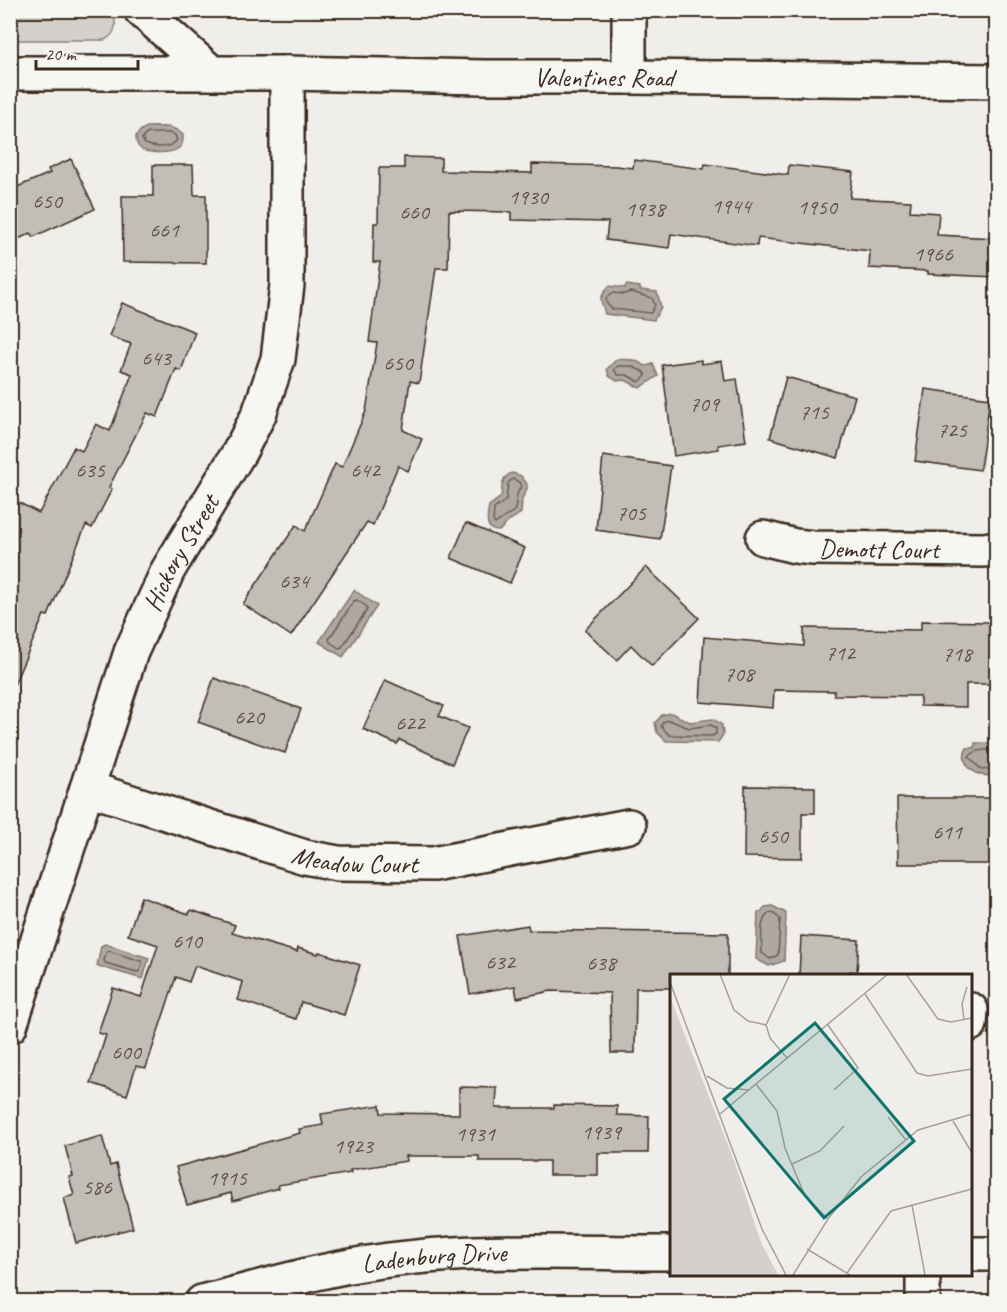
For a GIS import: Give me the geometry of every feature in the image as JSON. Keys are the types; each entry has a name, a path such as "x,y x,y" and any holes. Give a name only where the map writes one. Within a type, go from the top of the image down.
{"street":[{"path":"141,10 212,73"},
{"path":"629,10 629,77"},
{"name":"Valentines Road","path":"10,73 287,73 996,81"},
{"name":"Hickory Street","path":"10,1026 131,652 159,587 192,527 240,451 259,414 278,359 287,285 287,73"},
{"name":"Demott Court","path":"763,538 795,546 827,548 984,550 996,548"},
{"name":"Meadow Court","path":"87,788 305,857 338,863 433,864 629,826"},
{"name":"Ladenburg Drive","path":"202,1302 333,1270 428,1256 465,1253 670,1253"},
{"path":"971,1254 996,1254"},
{"path":"923,1276 923,1302"}],"shaded area":[{"path":"10,11 105,11 115,20 115,27 112,35 104,40 11,40"}],"water":[{"path":"147,127 175,129 183,135 183,141 179,148 160,153 141,149 137,144 136,136"},
{"path":"626,285 657,292 661,307 654,320 605,314 601,297 605,291 609,286 625,288"},
{"path":"617,359 634,360 646,366 653,364 658,376 640,388 625,380 617,381 609,376 607,369"},
{"path":"512,473 521,476 527,484 522,499 521,513 499,531 491,529 488,523 489,506 501,497 504,480"},
{"path":"354,590 377,606 343,657 319,642"},
{"path":"671,713 690,722 713,719 722,725 723,735 718,742 666,741 657,732 655,723 662,715"},
{"path":"975,743 996,744 995,774 982,775 971,770 967,765 965,754 967,748 975,748"},
{"path":"772,906 786,913 784,961 769,966 756,959 758,912 765,907"},
{"path":"105,944 149,958 143,979 97,966 101,946"}],"building":[{"path":"404,157 441,158 441,171 532,173 532,164 633,168 634,160 704,169 705,164 788,175 789,165 853,172 850,198 911,201 910,211 939,213 937,235 996,238 996,277 928,274 928,271 869,268 870,251 758,238 757,246 671,234 669,248 606,240 608,222 511,220 511,212 449,211 448,268 436,268 419,383 410,381 403,430 422,439 408,471 398,466 373,525 367,522 291,636 243,604 296,525 305,531 335,464 342,467 366,411 377,343 369,342 380,262 373,262 374,223 378,223 379,168 404,168"},
{"path":"71,159 95,209 33,237 31,233 10,243 10,190 50,173 48,169"},
{"path":"153,165 193,165 194,195 206,195 206,263 123,262 122,196 153,196"},
{"path":"122,303 195,332 181,371 176,369 157,417 147,413 109,487 112,489 92,528 86,525 48,616 44,615 10,694 10,498 39,513 74,447 82,451 96,424 110,431 132,374 121,370 131,344 109,336"},
{"path":"701,360 701,364 722,361 725,381 737,379 746,441 718,445 719,449 674,456 662,365"},
{"path":"786,377 855,396 838,458 770,438"},
{"path":"925,389 990,398 980,470 915,461"},
{"path":"603,456 671,466 660,539 596,530"},
{"path":"466,523 525,548 510,583 451,558"},
{"path":"646,567 699,618 652,666 631,645 617,660 585,630"},
{"path":"921,621 993,622 993,684 966,684 966,707 920,706 920,696 834,695 834,691 774,690 773,708 700,702 704,637 804,646 804,628 921,630"},
{"path":"214,678 301,709 285,753 198,722"},
{"path":"385,680 444,706 439,716 468,728 452,764 400,740 397,744 363,729"},
{"path":"745,786 815,787 815,813 802,813 802,858 744,857"},
{"path":"897,798 996,798 996,864 898,864"},
{"path":"141,897 189,914 191,910 235,925 232,933 297,952 298,948 318,954 319,952 360,965 344,1015 301,1002 296,1019 238,1000 243,982 195,966 189,982 176,977 146,1068 136,1066 127,1095 91,1083 106,1035 98,1033 113,988 141,997 158,945 128,935"},
{"path":"528,925 529,930 728,933 728,974 670,974 670,988 636,988 635,1053 611,1053 610,993 551,991 517,998 515,986 470,994 460,936"},
{"path":"801,936 859,940 857,972 799,974"},
{"path":"459,1087 497,1088 496,1108 554,1108 554,1105 617,1106 617,1115 649,1116 648,1153 598,1153 598,1175 549,1175 549,1161 479,1161 479,1156 406,1156 407,1161 278,1185 279,1188 233,1201 231,1193 187,1205 176,1167 300,1133 299,1129 323,1125 321,1114 380,1105 381,1113 459,1114"},
{"path":"102,1136 110,1166 116,1164 133,1228 76,1243 64,1198 74,1195 69,1177 73,1176 65,1146"}]}
